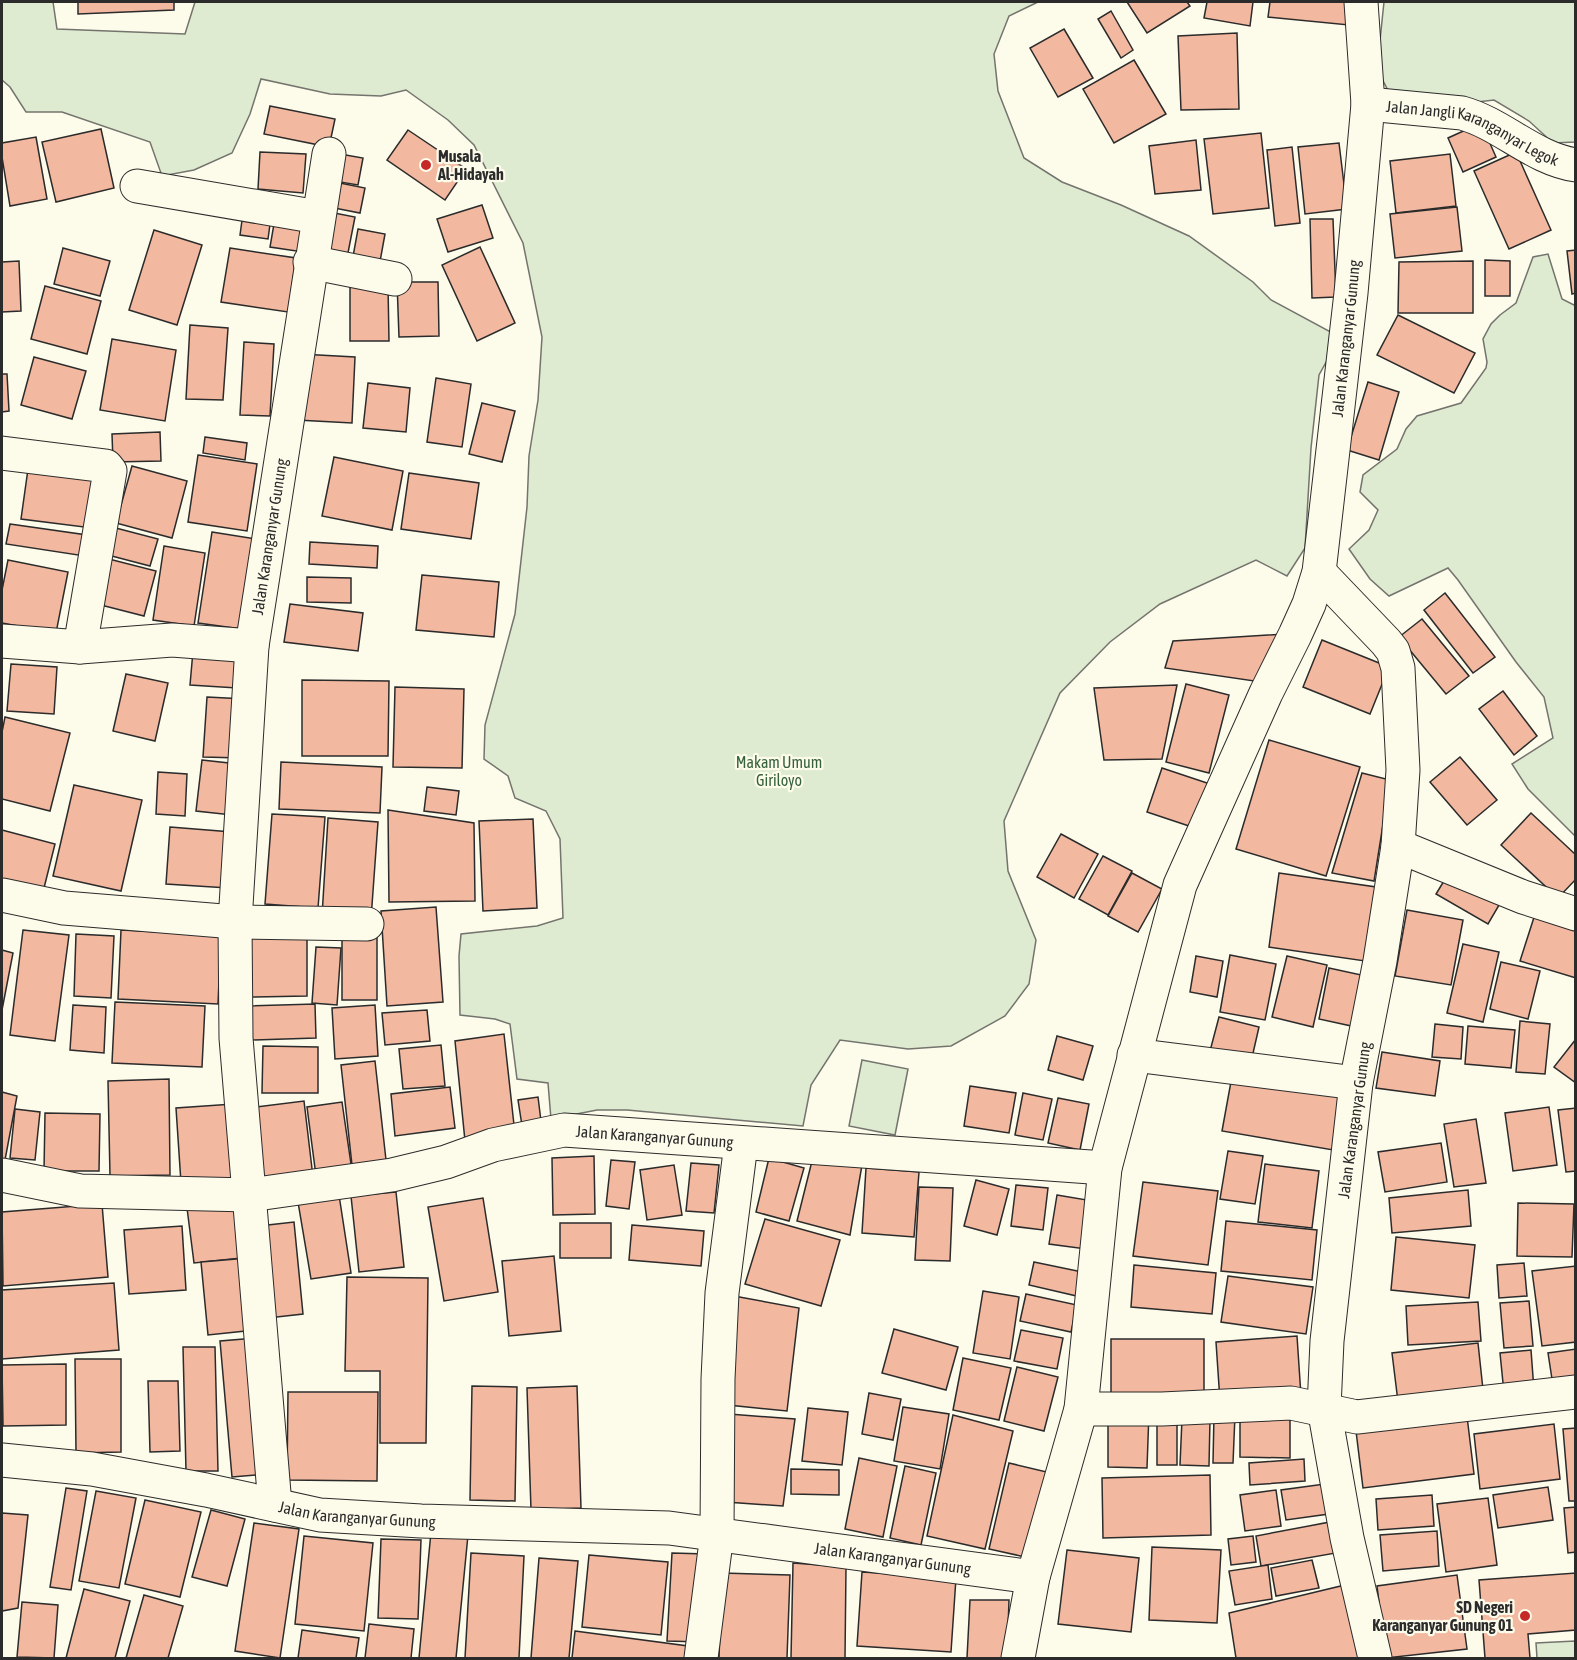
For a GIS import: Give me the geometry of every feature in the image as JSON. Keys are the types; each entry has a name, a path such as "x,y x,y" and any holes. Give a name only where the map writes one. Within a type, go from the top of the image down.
{"street":[{"name":"Jalan Karanganyar Gunung","path":"1018,1659 1033,1576 1081,1408 1105,1168 1180,885 1266,693 1309,604 1319,572 1351,293 1368,104 1361,2"},
{"name":"Jalan Jangli Karanganyar Legok","path":"1368,104 1461,113 1476,117 1531,148 1563,163 1575,165"},
{"name":"Jalan Karanganyar Gunung","path":"249,1195 236,1038 235,922 252,646 310,262 329,154"},
{"path":"137,186 318,217"},
{"path":"310,262 395,279"},
{"path":"2,453 106,466 110,471 80,647"},
{"name":"Jalan Karanganyar Gunung","path":"1319,572 1386,642 1393,651 1398,668 1403,770 1398,846 1380,961 1356,1083 1327,1341 1324,1408 1347,1538 1375,1659"},
{"path":"2,641 80,647 172,640 252,646"},
{"path":"1398,846 1512,893 1575,914"},
{"path":"2,895 64,908 235,922 367,924"},
{"path":"1134,1055 1356,1083"},
{"name":"Jalan Karanganyar Gunung","path":"2,1175 80,1191 249,1195 392,1175 446,1162 493,1145 564,1130 1105,1168"},
{"name":"Jalan Karanganyar Gunung","path":"701,1659 717,1534 722,1293 741,1144"},
{"path":"249,1195 275,1505"},
{"path":"1081,1408 1162,1409 1291,1403 1324,1408 1346,1416 1357,1417 1575,1392"},
{"name":"Jalan Karanganyar Gunung","path":"2,1460 92,1468 320,1515 421,1521 669,1527 1033,1576"}],"green space":[{"name":"Makam Umum Giriloyo","path":"2,2 53,2 57,29 185,34 195,2 1038,2 1009,16 994,54 998,91 1024,158 1062,182 1121,205 1189,236 1253,282 1271,300 1340,337 1319,375 1311,448 1305,548 1287,576 1256,560 1160,604 1110,642 1060,693 1004,821 1008,871 1036,940 1029,984 1005,1016 951,1046 908,1049 840,1040 811,1085 803,1126 627,1110 597,1110 551,1119 548,1083 517,1079 510,1024 495,1019 460,1015 461,934 537,926 563,918 560,839 546,811 515,798 508,776 484,759 485,725 515,614 527,507 529,456 538,400 542,337 523,243 474,145 448,120 406,90 381,96 330,94 261,79 250,114 232,153 194,170 162,176 150,142 62,112 26,112 10,87 2,80"},
{"path":"1384,2 1575,2 1575,142 1553,143 1529,121 1494,100 1425,108 1394,102 1377,69"},
{"path":"1548,254 1562,299 1576,306 1575,836 1528,789 1512,764 1553,738 1544,697 1516,662 1458,580 1448,568 1389,596 1370,579 1349,549 1369,530 1378,510 1360,492 1363,475 1397,449 1406,429 1417,416 1461,403 1486,368 1483,339 1491,324 1516,303 1533,257"},
{"path":"862,1060 908,1069 895,1135 849,1126"},
{"path":"1575,1641 1575,1658 1537,1658 1536,1643"}],"building":[{"path":"78,2 174,2 174,10 78,14"},
{"path":"1127,2 1187,2 1190,6 1147,33"},
{"path":"1207,2 1253,2 1250,26 1204,18"},
{"path":"1270,2 1351,2 1349,25 1268,17"},
{"path":"1111,11 1133,50 1121,58 1098,19"},
{"path":"1064,29 1093,78 1058,97 1030,48"},
{"path":"1237,33 1239,109 1181,110 1178,36"},
{"path":"1134,60 1166,114 1114,143 1083,89"},
{"path":"270,106 335,119 329,147 264,134"},
{"path":"1481,123 1496,157 1463,172 1448,138"},
{"path":"101,129 114,188 56,202 42,142"},
{"name":"Musala Al-Hidayah","path":"408,130 466,169 445,200 387,160"},
{"path":"1261,133 1269,208 1213,214 1204,139"},
{"path":"36,137 47,199 10,206 2,143"},
{"path":"1196,140 1201,190 1155,194 1149,146"},
{"path":"1339,143 1347,209 1305,214 1298,147"},
{"path":"1292,147 1300,223 1275,226 1267,150"},
{"path":"260,152 306,154 303,193 258,189"},
{"path":"1516,152 1551,230 1509,249 1474,171"},
{"path":"340,154 363,158 358,185 334,181"},
{"path":"1450,154 1456,206 1396,213 1390,161"},
{"path":"330,181 365,188 360,213 324,206"},
{"path":"482,205 493,238 448,252 437,219"},
{"path":"1457,207 1462,251 1395,258 1390,214"},
{"path":"324,211 355,217 346,263 315,257"},
{"path":"276,212 308,216 303,252 270,247"},
{"path":"243,213 271,217 268,239 240,235"},
{"path":"1310,219 1333,219 1336,297 1312,298"},
{"path":"358,229 385,234 379,267 352,262"},
{"path":"154,230 202,245 177,325 129,310"},
{"path":"480,247 515,323 477,341 442,265"},
{"path":"63,248 110,261 100,296 54,284"},
{"path":"230,248 296,258 288,312 221,302"},
{"path":"1576,250 1576,293 1572,294 1567,251"},
{"path":"1485,260 1510,261 1510,296 1485,296"},
{"path":"19,261 21,311 2,312 2,262"},
{"path":"1473,261 1473,313 1398,313 1399,262"},
{"path":"397,282 438,282 439,336 399,337"},
{"path":"388,285 389,341 350,341 350,286"},
{"path":"45,286 101,301 87,354 31,339"},
{"path":"1398,315 1475,353 1454,393 1377,355"},
{"path":"190,325 228,328 223,400 186,399"},
{"path":"112,339 176,350 165,421 100,410"},
{"path":"244,342 274,344 270,416 240,415"},
{"path":"300,354 355,357 352,423 297,420"},
{"path":"34,357 86,371 72,419 21,405"},
{"path":"2,374 7,374 9,411 2,412"},
{"path":"436,378 471,384 462,447 427,442"},
{"path":"1368,382 1399,392 1379,460 1347,450"},
{"path":"368,383 410,388 406,432 363,428"},
{"path":"482,403 515,411 502,462 469,454"},
{"path":"160,432 161,461 113,462 112,434"},
{"path":"205,437 247,443 245,460 203,453"},
{"path":"198,455 257,464 247,531 188,522"},
{"path":"334,457 403,471 392,530 322,516"},
{"path":"29,462 100,471 92,528 21,519"},
{"path":"132,466 187,481 172,538 116,523"},
{"path":"409,473 479,483 471,539 401,529"},
{"path":"10,524 94,536 91,557 6,544"},
{"path":"112,527 158,539 150,566 104,554"},
{"path":"212,532 262,540 249,630 198,623"},
{"path":"310,542 378,546 377,568 309,564"},
{"path":"164,546 205,553 194,626 153,620"},
{"path":"105,558 156,571 144,616 93,603"},
{"path":"8,560 68,572 56,633 2,623 2,590"},
{"path":"422,575 499,582 494,637 416,630"},
{"path":"307,577 351,578 351,603 307,602"},
{"path":"1445,593 1495,657 1473,673 1424,610"},
{"path":"290,604 363,613 358,651 284,642"},
{"path":"1422,619 1469,676 1446,694 1399,637"},
{"path":"1284,634 1261,682 1165,668 1173,641"},
{"path":"1322,640 1389,667 1370,714 1303,687"},
{"path":"193,651 240,655 237,688 190,685"},
{"path":"11,664 57,667 54,714 7,711"},
{"path":"126,674 168,683 155,741 113,731"},
{"path":"302,680 389,681 388,756 302,756"},
{"path":"1186,684 1229,695 1209,773 1166,762"},
{"path":"1177,685 1162,759 1104,760 1094,688"},
{"path":"395,687 464,689 462,768 393,767"},
{"path":"1503,691 1537,736 1514,755 1479,709"},
{"path":"207,697 245,699 241,758 203,757"},
{"path":"5,717 70,733 50,811 2,799 2,732"},
{"path":"1269,740 1360,767 1326,876 1236,849"},
{"path":"1460,757 1497,800 1467,825 1430,782"},
{"path":"202,760 238,764 232,815 196,811"},
{"path":"281,762 382,767 380,813 279,809"},
{"path":"1162,768 1219,787 1204,831 1147,812"},
{"path":"158,772 187,774 185,816 156,814"},
{"path":"1362,773 1390,780 1374,881 1332,873"},
{"path":"74,785 142,800 121,891 53,876"},
{"path":"427,787 459,791 456,815 424,811"},
{"path":"388,810 474,823 475,901 389,902"},
{"path":"1531,813 1576,855 1576,879 1558,898 1501,845"},
{"path":"272,814 325,817 318,908 265,904"},
{"path":"328,818 378,822 371,919 322,916"},
{"path":"533,819 537,908 483,911 479,821"},
{"path":"170,827 232,832 228,888 166,884"},
{"path":"2,830 55,844 43,892 2,882"},
{"path":"1061,834 1098,854 1074,898 1037,877"},
{"path":"1103,856 1132,871 1108,915 1079,899"},
{"path":"1450,871 1502,900 1488,924 1436,894"},
{"path":"1132,873 1162,889 1138,932 1108,916"},
{"path":"1279,873 1376,887 1365,961 1269,947"},
{"path":"436,907 443,1002 387,1006 381,911"},
{"path":"1537,908 1576,919 1576,978 1520,961"},
{"path":"1407,910 1463,920 1451,985 1395,976"},
{"path":"23,930 69,935 55,1041 10,1035"},
{"path":"121,930 221,935 218,1004 118,999"},
{"path":"342,932 377,933 377,1000 342,1000"},
{"path":"76,934 114,936 111,998 74,996"},
{"path":"249,936 307,936 307,996 249,997"},
{"path":"1463,944 1499,952 1483,1022 1447,1013"},
{"path":"316,947 341,948 337,1005 312,1003"},
{"path":"2,950 13,953 2,1010"},
{"path":"1230,955 1276,964 1265,1020 1220,1012"},
{"path":"1196,956 1223,961 1217,997 1190,992"},
{"path":"1287,956 1327,965 1313,1027 1272,1017"},
{"path":"1501,962 1540,971 1528,1019 1490,1009"},
{"path":"1329,968 1366,976 1356,1027 1319,1019"},
{"path":"115,1002 205,1006 202,1067 112,1063"},
{"path":"315,1004 316,1038 250,1040 249,1006"},
{"path":"73,1005 106,1007 104,1053 70,1050"},
{"path":"375,1005 378,1056 335,1059 332,1008"},
{"path":"427,1010 430,1041 385,1045 382,1013"},
{"path":"1219,1017 1259,1027 1251,1062 1210,1051"},
{"path":"1520,1021 1550,1024 1545,1074 1516,1072"},
{"path":"1435,1024 1463,1027 1461,1059 1432,1057"},
{"path":"1468,1026 1515,1030 1511,1068 1465,1064"},
{"path":"504,1034 515,1134 465,1141 455,1041"},
{"path":"1057,1036 1093,1046 1083,1080 1048,1070"},
{"path":"1576,1039 1576,1083 1554,1067"},
{"path":"441,1045 445,1086 403,1089 399,1049"},
{"path":"263,1046 318,1047 318,1093 262,1093"},
{"path":"1382,1052 1440,1061 1435,1096 1376,1088"},
{"path":"375,1061 387,1169 353,1174 341,1065"},
{"path":"1232,1076 1348,1095 1339,1151 1222,1131"},
{"path":"169,1079 170,1175 110,1176 108,1081"},
{"path":"970,1086 1016,1093 1009,1133 964,1126"},
{"path":"450,1087 455,1128 395,1136 391,1094"},
{"path":"2,1092 17,1096 5,1160 2,1159"},
{"path":"1023,1093 1052,1099 1043,1140 1015,1135"},
{"path":"538,1097 542,1129 523,1132 518,1100"},
{"path":"1058,1098 1089,1104 1080,1150 1048,1143"},
{"path":"304,1101 313,1177 256,1184 247,1108"},
{"path":"342,1102 352,1171 316,1176 307,1107"},
{"path":"233,1104 238,1180 181,1183 176,1108"},
{"path":"1549,1107 1557,1165 1513,1171 1505,1113"},
{"path":"1576,1108 1576,1171 1566,1172 1558,1110"},
{"path":"15,1109 40,1112 35,1160 10,1158"},
{"path":"45,1113 100,1114 99,1171 44,1171"},
{"path":"1476,1119 1486,1183 1454,1187 1444,1124"},
{"path":"1441,1143 1447,1182 1385,1192 1378,1152"},
{"path":"1228,1151 1263,1156 1255,1204 1220,1199"},
{"path":"814,1153 862,1165 850,1235 797,1221"},
{"path":"594,1156 595,1214 553,1215 552,1158"},
{"path":"769,1158 804,1168 789,1221 756,1212"},
{"path":"611,1160 635,1162 629,1209 606,1206"},
{"path":"691,1163 719,1165 714,1213 686,1211"},
{"path":"1265,1164 1319,1171 1312,1228 1258,1222"},
{"path":"674,1165 682,1215 647,1220 640,1170"},
{"path":"866,1168 919,1172 914,1237 862,1233"},
{"path":"976,1180 1009,1189 997,1235 964,1226"},
{"path":"1143,1182 1218,1191 1208,1265 1133,1256"},
{"path":"1016,1185 1048,1188 1043,1230 1011,1226"},
{"path":"919,1187 953,1188 950,1261 915,1260"},
{"path":"1468,1190 1471,1226 1392,1233 1389,1198"},
{"path":"396,1192 404,1267 359,1272 351,1196"},
{"path":"339,1195 351,1273 311,1279 298,1202"},
{"path":"1057,1195 1093,1201 1086,1249 1049,1244"},
{"path":"483,1198 498,1292 444,1301 428,1207"},
{"path":"244,1202 251,1257 194,1263 187,1208"},
{"path":"1518,1203 1574,1204 1572,1257 1517,1256"},
{"path":"102,1204 108,1277 3,1286 2,1212"},
{"path":"765,1219 840,1240 821,1306 745,1284"},
{"path":"1226,1221 1317,1230 1312,1280 1221,1271"},
{"path":"294,1222 303,1314 268,1318 259,1226"},
{"path":"560,1223 611,1223 611,1258 560,1258"},
{"path":"632,1225 704,1231 701,1266 629,1260"},
{"path":"182,1226 186,1290 129,1294 124,1230"},
{"path":"1396,1237 1475,1245 1469,1298 1391,1290"},
{"path":"554,1256 561,1331 509,1336 502,1261"},
{"path":"248,1258 255,1330 208,1335 201,1262"},
{"path":"1034,1262 1087,1273 1081,1297 1029,1285"},
{"path":"1524,1263 1527,1296 1499,1298 1497,1265"},
{"path":"1134,1265 1216,1273 1212,1314 1131,1307"},
{"path":"1576,1266 1576,1342 1542,1346 1532,1271"},
{"path":"1228,1276 1313,1287 1306,1334 1221,1322"},
{"path":"347,1277 428,1278 426,1443 380,1443 380,1371 345,1371"},
{"path":"114,1283 119,1350 2,1359 2,1290"},
{"path":"983,1291 1019,1297 1010,1359 973,1353"},
{"path":"1026,1294 1077,1305 1071,1332 1020,1321"},
{"path":"734,1296 799,1308 787,1411 728,1405"},
{"path":"1529,1301 1533,1346 1504,1348 1500,1303"},
{"path":"1478,1302 1481,1341 1408,1345 1406,1306"},
{"path":"894,1329 958,1347 946,1390 882,1373"},
{"path":"1021,1330 1063,1338 1057,1369 1014,1361"},
{"path":"1297,1336 1301,1396 1220,1401 1216,1342"},
{"path":"256,1338 268,1474 232,1477 220,1341"},
{"path":"1111,1339 1204,1339 1204,1400 1111,1400"},
{"path":"1478,1343 1484,1399 1399,1410 1392,1353"},
{"path":"183,1347 215,1347 218,1471 186,1471"},
{"path":"1576,1349 1576,1389 1554,1392 1548,1353"},
{"path":"1531,1350 1534,1390 1504,1393 1500,1353"},
{"path":"963,1358 1011,1368 999,1420 953,1410"},
{"path":"75,1359 121,1359 121,1452 76,1453"},
{"path":"66,1364 66,1425 3,1426 2,1365"},
{"path":"1017,1367 1058,1377 1044,1431 1004,1421"},
{"path":"148,1381 178,1381 180,1451 150,1452"},
{"path":"472,1386 517,1387 515,1501 470,1500"},
{"path":"577,1386 581,1508 531,1510 527,1388"},
{"path":"288,1392 378,1392 377,1481 287,1480"},
{"path":"869,1393 901,1399 893,1440 862,1434"},
{"path":"903,1407 949,1414 940,1469 894,1461"},
{"path":"1240,1407 1290,1408 1290,1458 1240,1457"},
{"path":"808,1408 848,1412 842,1465 802,1461"},
{"path":"1466,1408 1474,1474 1363,1488 1355,1423"},
{"path":"1108,1412 1149,1412 1147,1468 1108,1467"},
{"path":"729,1414 795,1419 783,1506 726,1502"},
{"path":"1214,1414 1235,1415 1233,1463 1213,1463"},
{"path":"953,1415 1013,1431 985,1549 927,1536"},
{"path":"1177,1416 1177,1465 1157,1465 1157,1417"},
{"path":"1182,1419 1210,1419 1209,1466 1180,1465"},
{"path":"1554,1424 1560,1479 1480,1489 1474,1434"},
{"path":"1576,1428 1576,1501 1569,1501 1563,1429"},
{"path":"859,1458 897,1466 883,1537 845,1529"},
{"path":"1304,1459 1305,1481 1250,1485 1249,1463"},
{"path":"1009,1463 1051,1473 1030,1558 989,1549"},
{"path":"905,1466 936,1473 921,1545 890,1538"},
{"path":"791,1469 839,1470 839,1495 791,1494"},
{"path":"1210,1475 1211,1535 1103,1538 1102,1478"},
{"path":"1332,1483 1336,1513 1286,1520 1281,1490"},
{"path":"1548,1487 1553,1520 1498,1528 1493,1495"},
{"path":"66,1488 87,1491 71,1590 50,1587"},
{"path":"1276,1490 1281,1526 1245,1531 1240,1495"},
{"path":"96,1491 136,1498 119,1588 79,1581"},
{"path":"1432,1495 1434,1526 1378,1530 1376,1499"},
{"path":"1488,1498 1497,1565 1446,1572 1437,1504"},
{"path":"145,1500 201,1512 180,1597 125,1584"},
{"path":"1576,1507 1576,1552 1568,1553 1564,1508"},
{"path":"211,1510 245,1519 227,1586 192,1577"},
{"path":"2,1513 28,1515 18,1608 2,1611"},
{"path":"1330,1522 1336,1553 1261,1566 1256,1536"},
{"path":"254,1523 299,1529 280,1658 235,1651"},
{"path":"1437,1531 1439,1566 1383,1571 1380,1535"},
{"path":"431,1532 468,1535 456,1658 419,1658"},
{"path":"304,1536 373,1543 364,1631 295,1624"},
{"path":"1253,1536 1256,1562 1231,1565 1228,1539"},
{"path":"381,1539 421,1540 418,1619 378,1618"},
{"path":"1152,1547 1221,1550 1217,1623 1149,1620"},
{"path":"1067,1550 1139,1558 1131,1632 1058,1624"},
{"path":"471,1553 524,1556 519,1658 465,1658"},
{"path":"672,1553 706,1554 701,1642 667,1641"},
{"path":"589,1555 668,1562 661,1635 582,1627"},
{"path":"539,1558 578,1561 569,1658 531,1658"},
{"path":"1312,1560 1319,1588 1276,1596 1271,1568"},
{"path":"793,1563 846,1567 845,1658 791,1658"},
{"path":"1268,1565 1272,1599 1235,1605 1229,1571"},
{"path":"862,1572 956,1578 951,1652 857,1646"},
{"path":"722,1573 790,1575 787,1658 719,1658"},
{"name":"SD Negeri Karanganyar Gunung 01","path":"1576,1573 1576,1630 1528,1634 1530,1658 1485,1658 1479,1580"},
{"path":"1457,1575 1467,1649 1386,1658 1377,1586"},
{"path":"1345,1585 1361,1658 1236,1658 1229,1613"},
{"path":"84,1589 130,1601 115,1658 66,1658"},
{"path":"144,1595 183,1606 168,1658 126,1658"},
{"path":"970,1600 1009,1600 1007,1658 967,1658"},
{"path":"22,1602 58,1605 54,1658 17,1657"},
{"path":"369,1624 414,1629 411,1658 365,1658"},
{"path":"302,1630 359,1638 356,1658 298,1658"},
{"path":"575,1631 688,1646 687,1658 572,1658"}],"place":[{"name":"Musala Al-Hidayah","path":"426,165"},
{"name":"SD Negeri Karanganyar Gunung 01","path":"1525,1616"}]}
